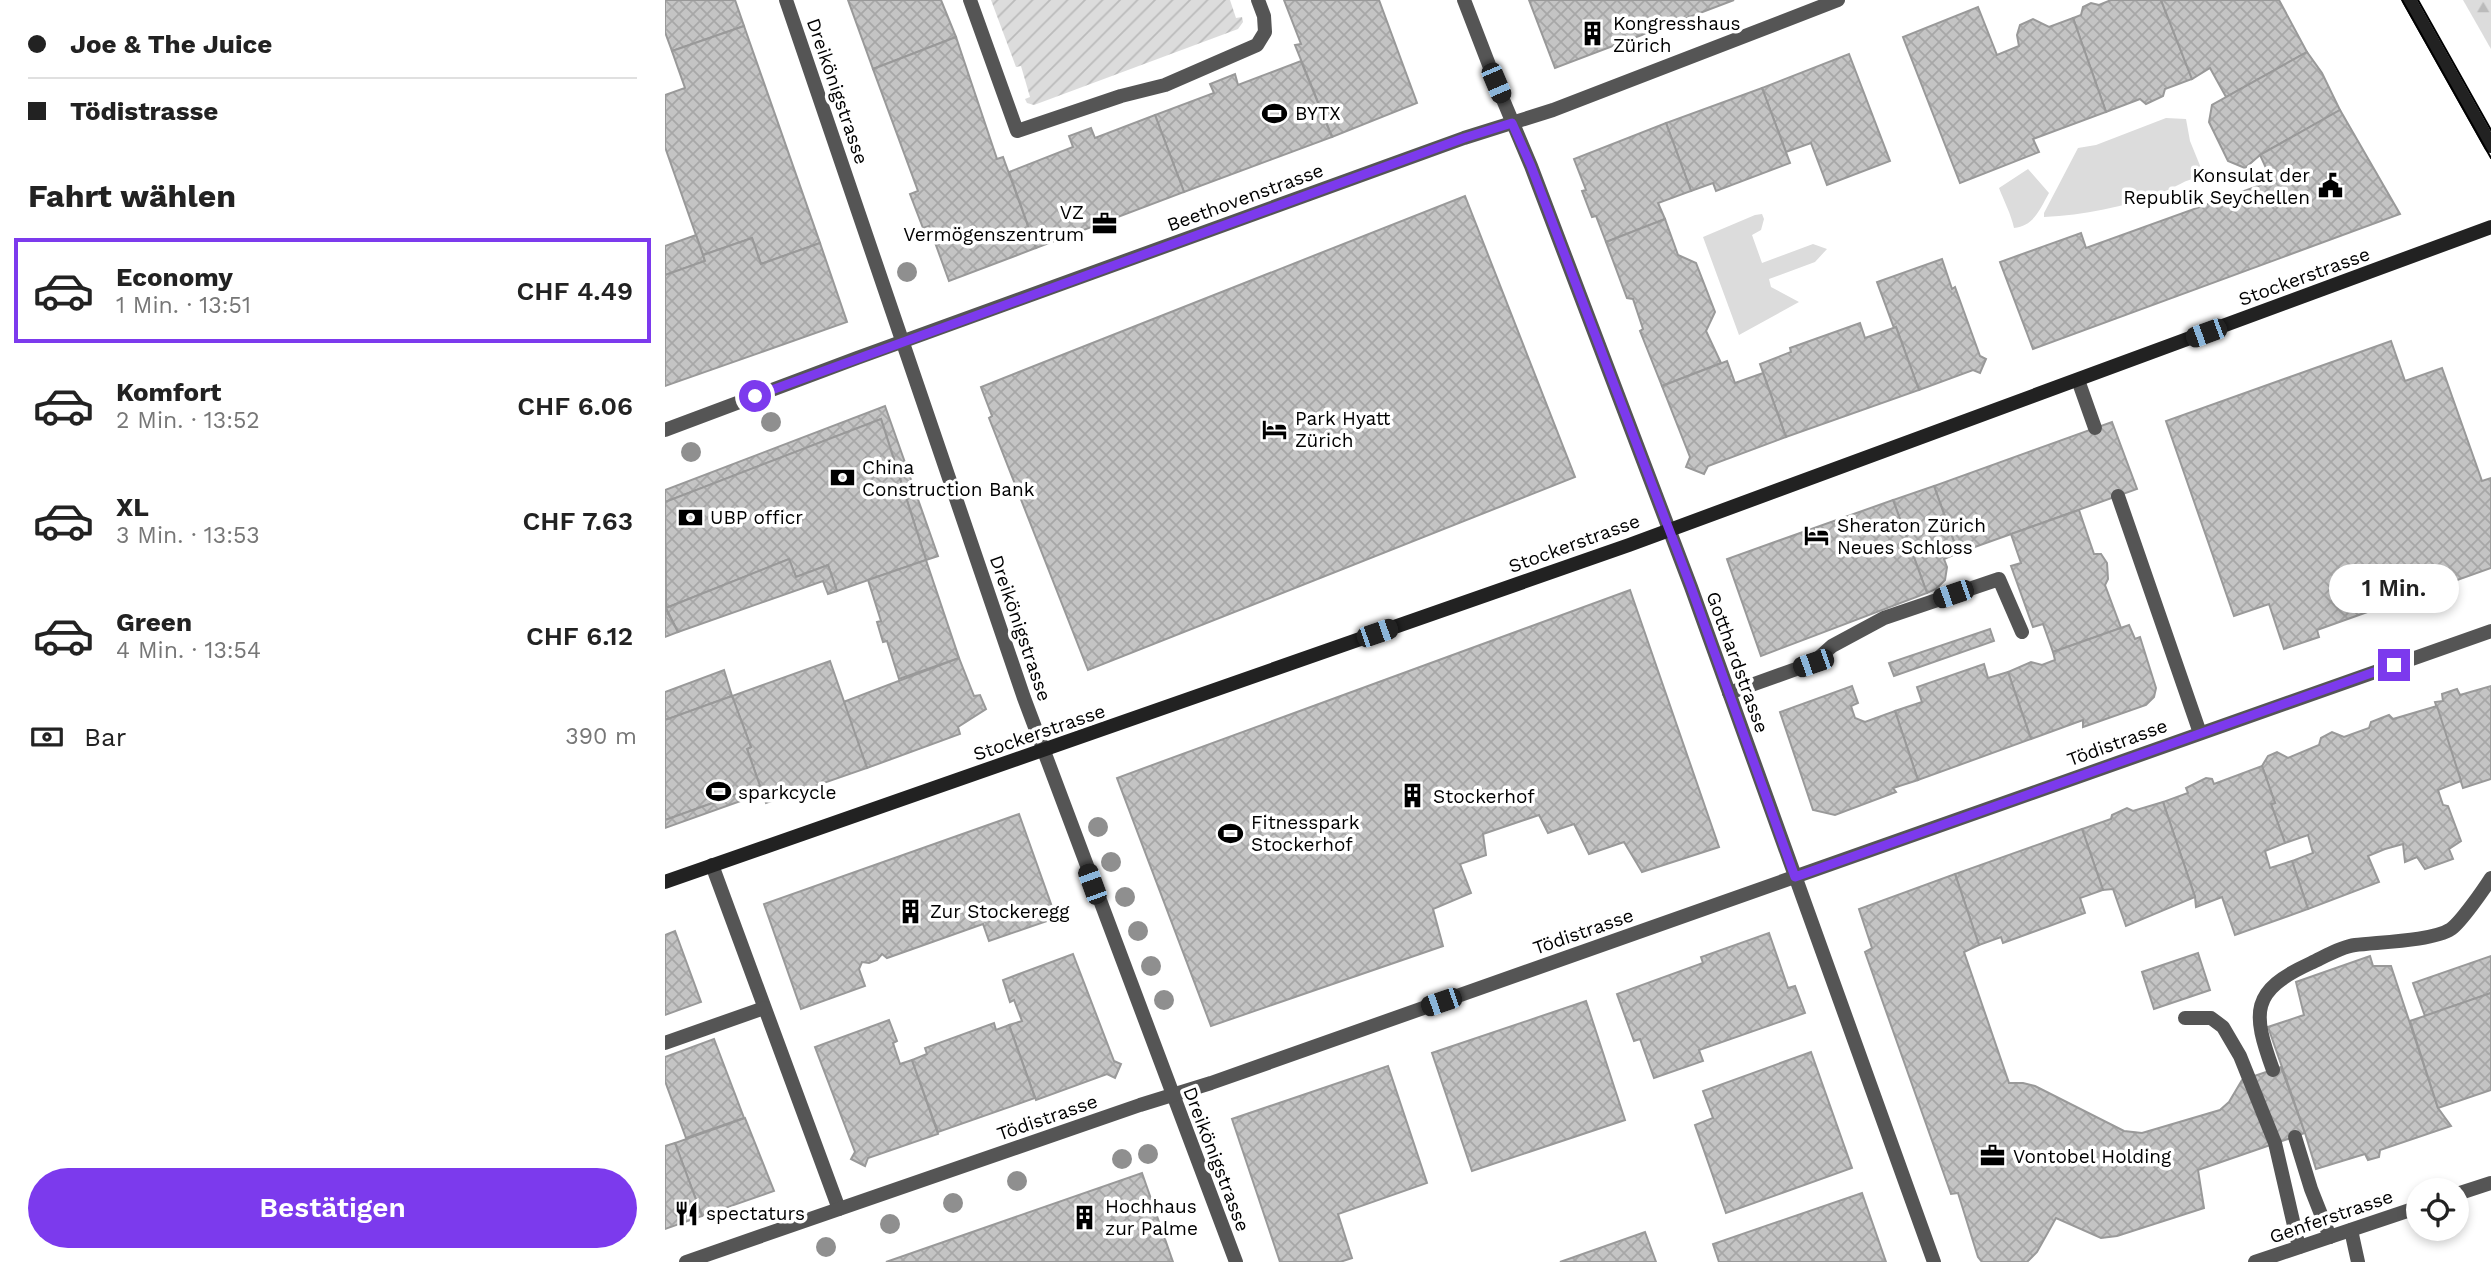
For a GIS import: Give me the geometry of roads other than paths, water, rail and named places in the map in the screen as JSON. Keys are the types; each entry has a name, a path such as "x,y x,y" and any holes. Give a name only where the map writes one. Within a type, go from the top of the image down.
{"street":[{"name":"Dreikönigstrasse","path":"786,0 1044,751 1236,1262"},
{"path":"970,0 1017,131 1121,96 1165,85 1257,45 1265,32 1264,16 1258,0"},
{"name":"Gotthardstrasse","path":"1464,0 1531,166 1626,416 1934,1262"},
{"name":"Beethovenstrasse","path":"665,430 1464,138 1553,110 1838,0"},
{"path":"2409,0 2491,146"},
{"name":"Stockerstrasse","path":"665,882 1668,530 2491,227"},
{"path":"2078,380 2095,428"},
{"path":"2118,496 2200,733"},
{"path":"1729,693 1813,663 1832,646 1884,618 1999,579 2022,632"},
{"name":"Tödistrasse","path":"686,1262 1172,1095 2491,631"},
{"path":"712,865 839,1209"},
{"path":"2273,1070 2259,1030 2259,1010 2264,996 2279,979 2351,946 2419,939 2451,929 2491,878"},
{"path":"665,1043 765,1008"},
{"path":"2185,1018 2211,1018 2223,1027 2240,1056 2275,1143 2299,1247"},
{"path":"2295,1137 2330,1237"},
{"path":"2469,1190 2491,1183"},
{"name":"Genferstrasse","path":"2255,1262 2406,1211"},
{"path":"2351,1230 2358,1262"}],"tram line":[{"path":"2402,0 2491,158"},
{"path":"2418,0 2491,130"}],"place":[{"name":"Kongresshaus Zürich","path":"1593,34"},
{"name":"BYTX","path":"1275,113"},
{"name":"Konsulat der Republik Seychellen","path":"2330,186"},
{"name":"VZ Vermögenszentrum","path":"1104,223"},
{"name":"Park Hyatt Zürich","path":"1275,429"},
{"name":"China Construction Bank","path":"842,478"},
{"name":"UBP officr","path":"690,517"},
{"name":"Sheraton Zürich Neues Schloss","path":"1817,536"},
{"name":"sparkcycle","path":"718,792"},
{"name":"Stockerhof","path":"1413,796"},
{"name":"Fitnesspark Stockerhof","path":"1231,833"},
{"name":"Zur Stockeregg","path":"910,911"},
{"name":"Vontobel Holding","path":"1993,1156"},
{"name":"spectaturs","path":"686,1213"},
{"name":"Hochhaus zur Palme","path":"1085,1217"}]}
